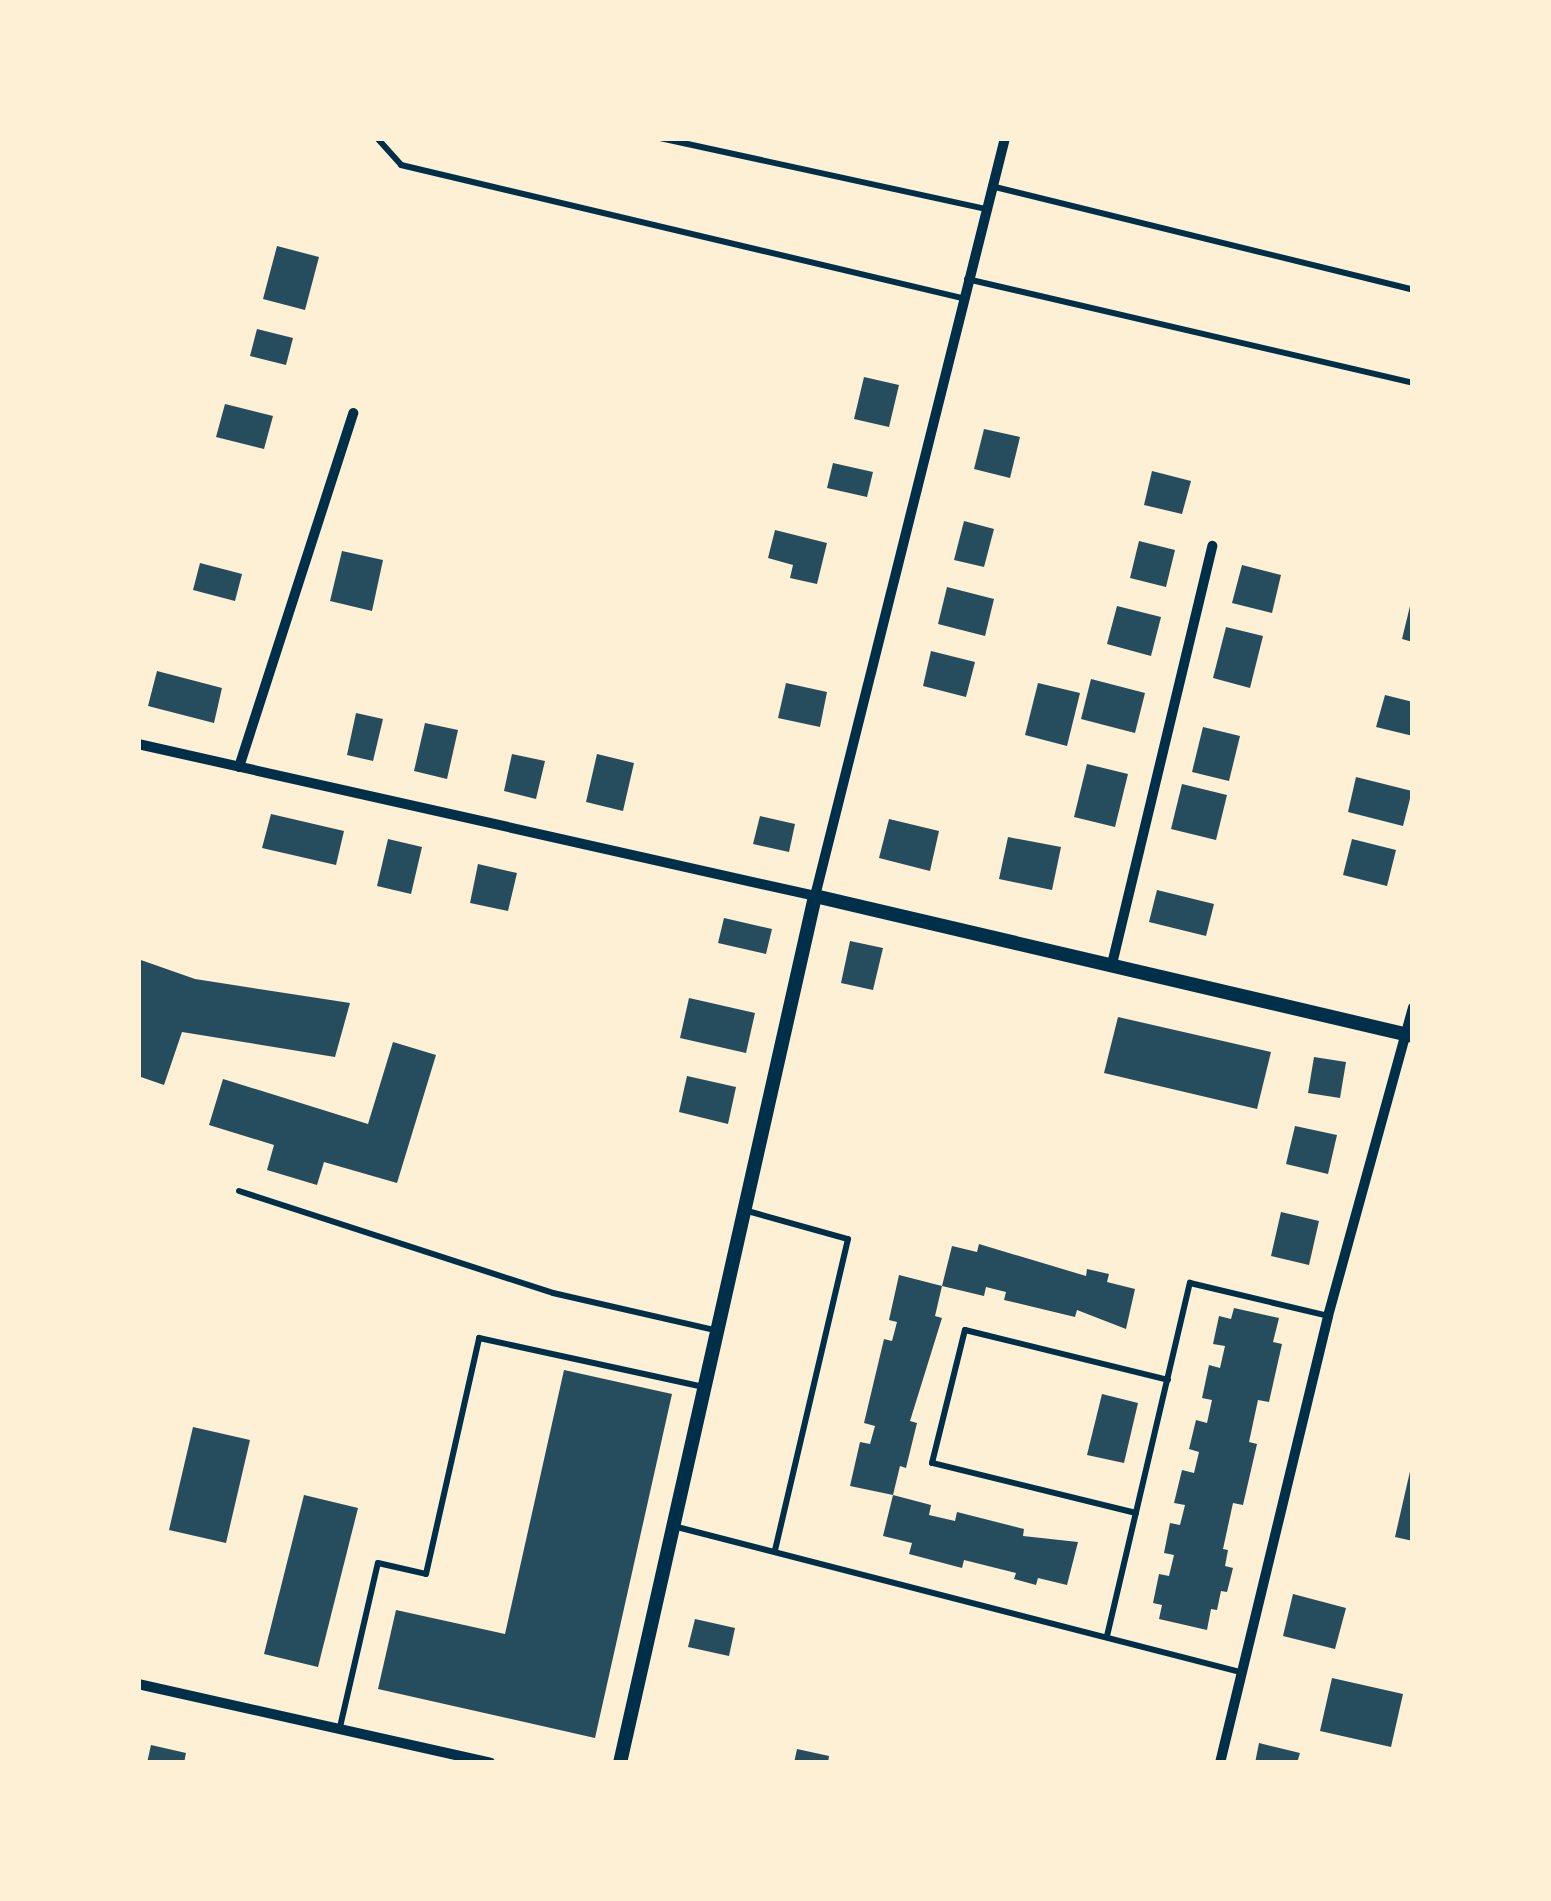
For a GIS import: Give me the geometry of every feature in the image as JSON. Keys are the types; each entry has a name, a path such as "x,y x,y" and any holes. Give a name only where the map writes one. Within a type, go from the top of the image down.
{"street":[{"path":"620,1763 815,896 1005,138"},
{"path":"239,767 353,413"},
{"path":"1112,964 1212,546"},
{"path":"138,744 1409,1035"},
{"path":"1220,1763 1328,1316 1413,1008"},
{"path":"138,1684 490,1763"}],"lane":[{"path":"377,138 401,165 962,298"},
{"path":"660,138 985,209"},
{"path":"990,186 1413,290"},
{"path":"967,279 1413,383"},
{"path":"239,1191 553,1294 717,1331"},
{"path":"744,1210 848,1239 776,1551"},
{"path":"1106,1636 1190,1283 1328,1316"},
{"path":"1136,1513 932,1463 965,1330 1168,1380"},
{"path":"339,1730 377,1563 426,1574 479,1338 704,1387"},
{"path":"674,1526 1242,1672"}],"building":[{"path":"277,246 319,257 305,310 263,299"},
{"path":"257,329 293,338 286,365 250,356"},
{"path":"864,377 899,385 889,427 854,419"},
{"path":"225,404 273,416 264,449 216,437"},
{"path":"984,429 1020,437 1010,478 974,469"},
{"path":"833,463 873,472 867,497 827,488"},
{"path":"1152,471 1191,481 1182,514 1144,505"},
{"path":"964,521 994,529 984,567 954,560"},
{"path":"775,530 827,543 817,584 790,578 793,565 768,558"},
{"path":"1139,541 1175,550 1166,587 1130,578"},
{"path":"342,551 383,560 372,611 330,601"},
{"path":"200,563 242,574 235,601 193,590"},
{"path":"1242,565 1281,575 1272,613 1232,603"},
{"path":"947,587 994,599 985,636 938,624"},
{"path":"1413,602 1413,642 1402,639"},
{"path":"1117,606 1161,617 1151,656 1107,644"},
{"path":"1226,627 1263,636 1250,688 1213,678"},
{"path":"931,651 975,662 966,697 923,686"},
{"path":"157,671 222,688 214,723 148,706"},
{"path":"1091,679 1145,693 1135,733 1081,719"},
{"path":"786,683 827,692 820,727 778,718"},
{"path":"1038,683 1080,693 1067,746 1025,735"},
{"path":"1385,695 1413,702 1413,736 1376,727"},
{"path":"356,713 383,719 373,761 347,755"},
{"path":"425,723 458,730 447,779 414,771"},
{"path":"1203,727 1240,736 1229,781 1192,772"},
{"path":"512,754 545,761 536,799 504,791"},
{"path":"597,754 634,763 623,811 586,802"},
{"path":"1087,764 1128,774 1115,827 1074,817"},
{"path":"1356,777 1412,791 1403,826 1348,812"},
{"path":"1182,784 1227,795 1216,840 1171,829"},
{"path":"271,814 344,831 336,865 262,848"},
{"path":"760,816 795,824 789,852 753,844"},
{"path":"889,819 939,831 930,871 879,858"},
{"path":"1008,837 1061,847 1052,890 999,879"},
{"path":"388,839 422,847 411,894 377,886"},
{"path":"1352,839 1396,850 1387,886 1343,875"},
{"path":"478,864 517,873 508,911 470,903"},
{"path":"1157,890 1214,904 1206,936 1149,922"},
{"path":"724,918 772,929 766,954 718,943"},
{"path":"850,941 883,948 873,990 841,983"},
{"path":"138,959 195,979 350,1003 335,1057 182,1032 164,1085 138,1076"},
{"path":"689,998 755,1013 746,1053 680,1038"},
{"path":"1118,1017 1271,1052 1257,1109 1104,1073"},
{"path":"393,1042 436,1055 397,1183 324,1162 317,1185 267,1170 274,1145 209,1125 223,1079 368,1124"},
{"path":"1314,1057 1346,1062 1340,1098 1308,1093"},
{"path":"687,1076 736,1087 728,1124 679,1112"},
{"path":"1295,1126 1337,1135 1328,1174 1286,1164"},
{"path":"1281,1212 1319,1221 1309,1265 1271,1256"},
{"path":"979,1244 1086,1276 1087,1269 1109,1274 1107,1282 1135,1289 1126,1329 1077,1310 1075,1317 1004,1300 1006,1292 986,1287 984,1296 942,1286 952,1246 977,1252"},
{"path":"899,1275 942,1286 935,1316 942,1318 910,1421 917,1423 906,1468 900,1466 893,1495 850,1486 860,1442 870,1444 875,1426 864,1423 884,1339 892,1341 897,1322 889,1320"},
{"path":"1234,1308 1279,1318 1273,1342 1282,1344 1269,1402 1258,1400 1249,1442 1257,1444 1243,1505 1233,1503 1223,1549 1228,1550 1225,1566 1233,1568 1227,1592 1221,1591 1217,1610 1211,1609 1207,1630 1159,1619 1162,1605 1153,1603 1159,1574 1169,1576 1174,1555 1164,1553 1170,1523 1180,1525 1185,1505 1174,1503 1182,1470 1194,1473 1199,1452 1189,1449 1196,1420 1207,1423 1212,1400 1202,1398 1209,1365 1220,1368 1225,1346 1213,1344 1219,1316 1231,1319"},
{"path":"564,1370 672,1394 595,1738 378,1689 396,1610 505,1634"},
{"path":"1102,1394 1138,1403 1124,1463 1087,1455"},
{"path":"193,1427 250,1440 226,1543 169,1530"},
{"path":"1413,1468 1413,1541 1395,1537"},
{"path":"304,1495 358,1508 318,1667 264,1654"},
{"path":"893,1495 931,1505 929,1515 955,1521 957,1512 1024,1529 1023,1536 1078,1542 1067,1585 1038,1578 1036,1585 1014,1579 1016,1573 964,1560 962,1568 909,1554 912,1543 883,1536"},
{"path":"1293,1594 1346,1608 1335,1649 1283,1636"},
{"path":"695,1619 735,1628 729,1656 688,1647"},
{"path":"1332,1678 1403,1694 1391,1747 1320,1731"},
{"path":"1259,1743 1300,1753 1297,1763 1255,1763"},
{"path":"151,1745 186,1753 184,1763 147,1763"},
{"path":"797,1749 829,1756 828,1763 794,1763"}]}
